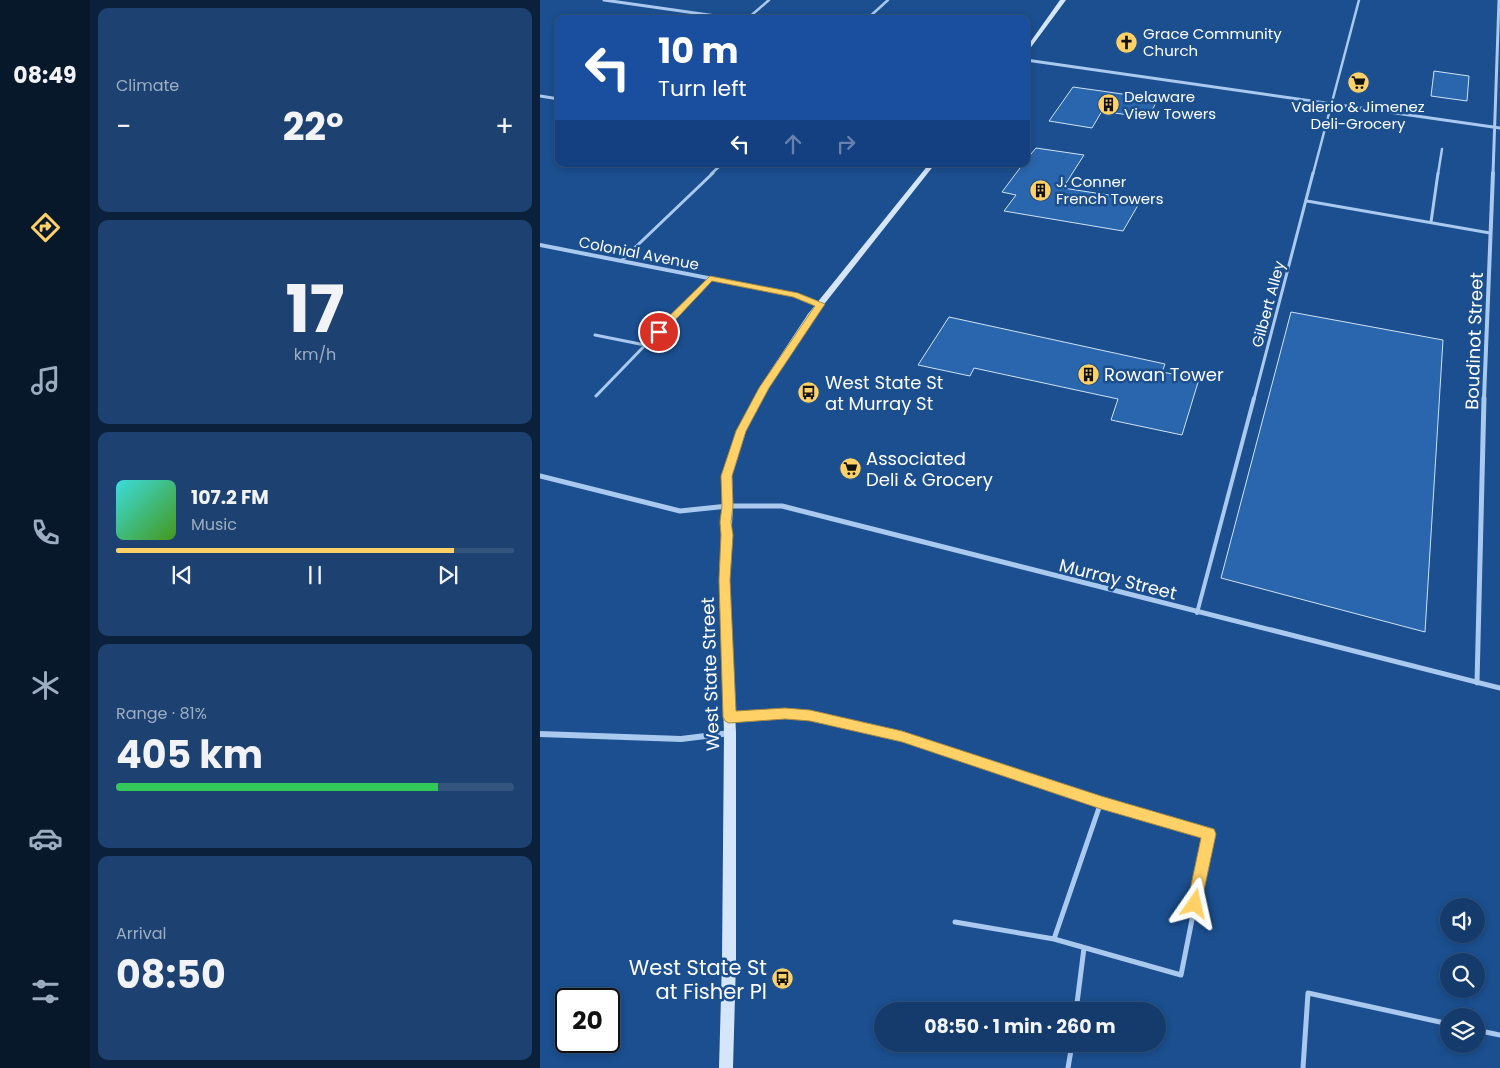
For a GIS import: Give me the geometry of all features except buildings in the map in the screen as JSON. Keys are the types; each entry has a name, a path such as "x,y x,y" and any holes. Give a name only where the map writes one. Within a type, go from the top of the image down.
{"street":[{"path":"604,0 709,15"},
{"path":"645,6 652,0"},
{"path":"1030,46 1063,0"},
{"name":"Boudinot Street","path":"1477,682 1480,518 1490,233 1498,127 1499,0"},
{"path":"1030,61 1498,127"},
{"path":"540,96 555,98"},
{"name":"West State Street","path":"726,1068 730,961 730,733 724,580 727,535 725,522 728,506 727,476 741,431 764,388 820,304 930,167"},
{"name":"Colonial Avenue","path":"540,245 795,295 820,304"},
{"name":"Murray Street","path":"540,476 680,511 728,506 782,506 1197,613 1500,688"},
{"path":"540,734 681,739 730,733"}],"lane":[{"path":"752,15 769,0"},
{"path":"871,15 888,0"},
{"name":"Gilbert Alley","path":"1197,613 1359,0"},
{"path":"1431,222 1442,149"},
{"path":"621,261 719,167"},
{"path":"1307,201 1490,233"},
{"path":"596,396 710,278"},
{"path":"594,335 645,346"},
{"path":"729,717 785,713 810,716 902,736 1101,802 1209,834 1181,975 1054,939 955,922"},
{"path":"1054,939 1101,802"},
{"path":"1077,1002 1084,948"},
{"path":"1303,1068 1308,993 1440,1022"},
{"path":"1485,1032 1500,1035"},
{"path":"1068,1068 1071,1052"}],"place":[{"name":"Grace Community Church","path":"1127,42"},
{"name":"Valerio & Jimenez Deli-Grocery","path":"1358,83"},
{"name":"Delaware View Towers","path":"1108,105"},
{"name":"J. Conner French Towers","path":"1040,190"},
{"name":"Rowan Tower","path":"1088,374"},
{"name":"West State St at Murray St","path":"809,392"},
{"name":"Associated Deli & Grocery","path":"850,468"},
{"name":"West State St at Fisher Pl","path":"783,979"}],"route":[{"path":"659,332 710,278 795,295 820,304 764,388 741,431 727,476 728,506 725,522 727,535 724,580 729,717 785,713 810,716 902,736 1101,802 1209,834 1195,904"}]}
